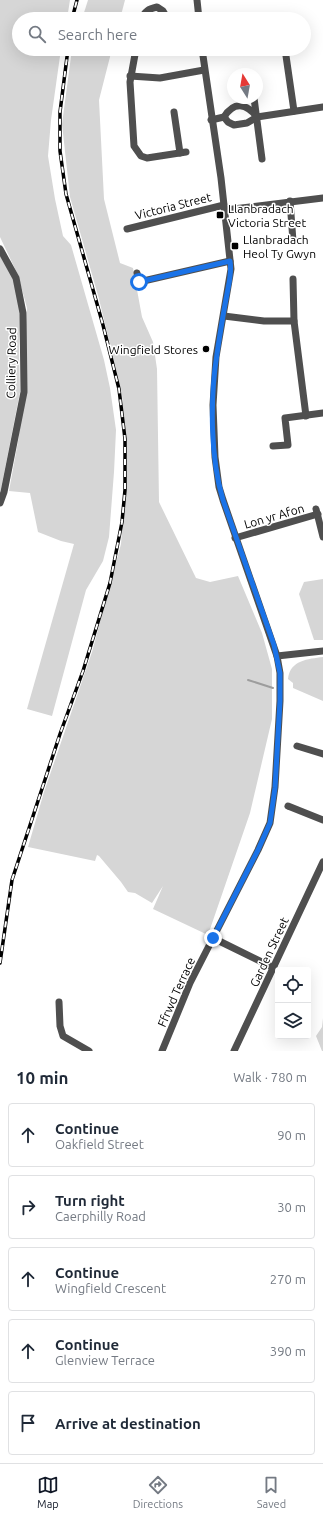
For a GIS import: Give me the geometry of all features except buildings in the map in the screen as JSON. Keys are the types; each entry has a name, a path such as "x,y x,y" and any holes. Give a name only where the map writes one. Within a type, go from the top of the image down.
{"street":[{"path":"197,0 198,12"},
{"path":"145,12 158,4"},
{"path":"134,56 130,76 134,146 141,156 147,158 183,152 174,112"},
{"name":"Ffrwd Terrace","path":"162,1051 190,983 258,850 270,823 275,788 280,701 280,673 277,656 219,487 213,426 213,405 216,357 230,280 230,261 225,207 203,56"},
{"path":"286,56 294,111"},
{"path":"130,76 160,78 204,70"},
{"path":"255,104 262,159"},
{"path":"224,118 228,111 234,107 244,106 251,109 257,117"},
{"path":"224,118 228,122 234,124 247,123 257,117 323,107"},
{"path":"211,120 224,118"},
{"name":"Victoria Street","path":"126,229 225,207 323,198"},
{"path":"290,201 293,240"},
{"name":"Colliery Road","path":"0,249 16,278 23,313 24,392 4,492 0,503"},
{"path":"137,273 139,282 230,261"},
{"path":"293,279 294,321 306,416"},
{"path":"224,316 294,321"},
{"path":"272,446 288,445 285,418 323,414"},
{"name":"Lon yr Afon","path":"236,538 317,512 323,537"},
{"path":"277,656 323,651"},
{"path":"297,746 323,754"},
{"path":"288,806 323,820"},
{"name":"Garden Street","path":"234,1051 323,862"},
{"path":"212,940 274,968"},
{"path":"59,1002 60,1026 63,1036 89,1051"}],"shaded area":[{"path":"0,0 70,0 68,12 12,12 12,56 60,56 51,120 48,156 63,236 71,245 104,360 116,430 109,537 103,561 86,590 52,716 27,709 74,544 61,541 38,532 30,493 9,491 19,436 27,308 18,275 0,237"},
{"path":"88,0 125,0 122,12 84,12"},
{"path":"71,56 110,56 99,100 104,199 120,263 133,268 142,317 153,342 157,369 159,502 196,578 210,582 238,576 262,633 272,669 272,719 250,813 208,935 153,909 163,886 152,903 135,893 128,892 97,855 95,861 28,847 44,792 92,652 121,544 127,465 122,394 99,299 70,197 62,124"},
{"path":"0,256 13,278 21,314 19,347 20,392 0,494"},
{"path":"323,579 323,640 314,640 299,594 304,582"},
{"path":"323,657 323,701 293,688 293,683 288,679 289,673 296,664 306,660"},
{"path":"323,1018 322,1051 316,1036 322,1027"}],"waterway":[{"path":"248,680 273,688"}],"railway":[{"path":"74,12 77,0"},
{"path":"0,963 12,880 60,734 83,671 110,583 122,522 125,490 125,439 119,389 103,325 66,194 60,151 60,112 67,56"}],"place":[{"name":"Llanbradach Victoria Street","path":"220,215"},
{"name":"Llanbradach Heol Ty Gwyn","path":"235,246"},
{"name":"Wingfield Stores","path":"206,349"}],"route":[{"path":"139,282 230,261 230,280 216,357 213,405 215,457 219,487 274,645 280,673 280,701 275,788 270,823 266,834 213,938"}]}
